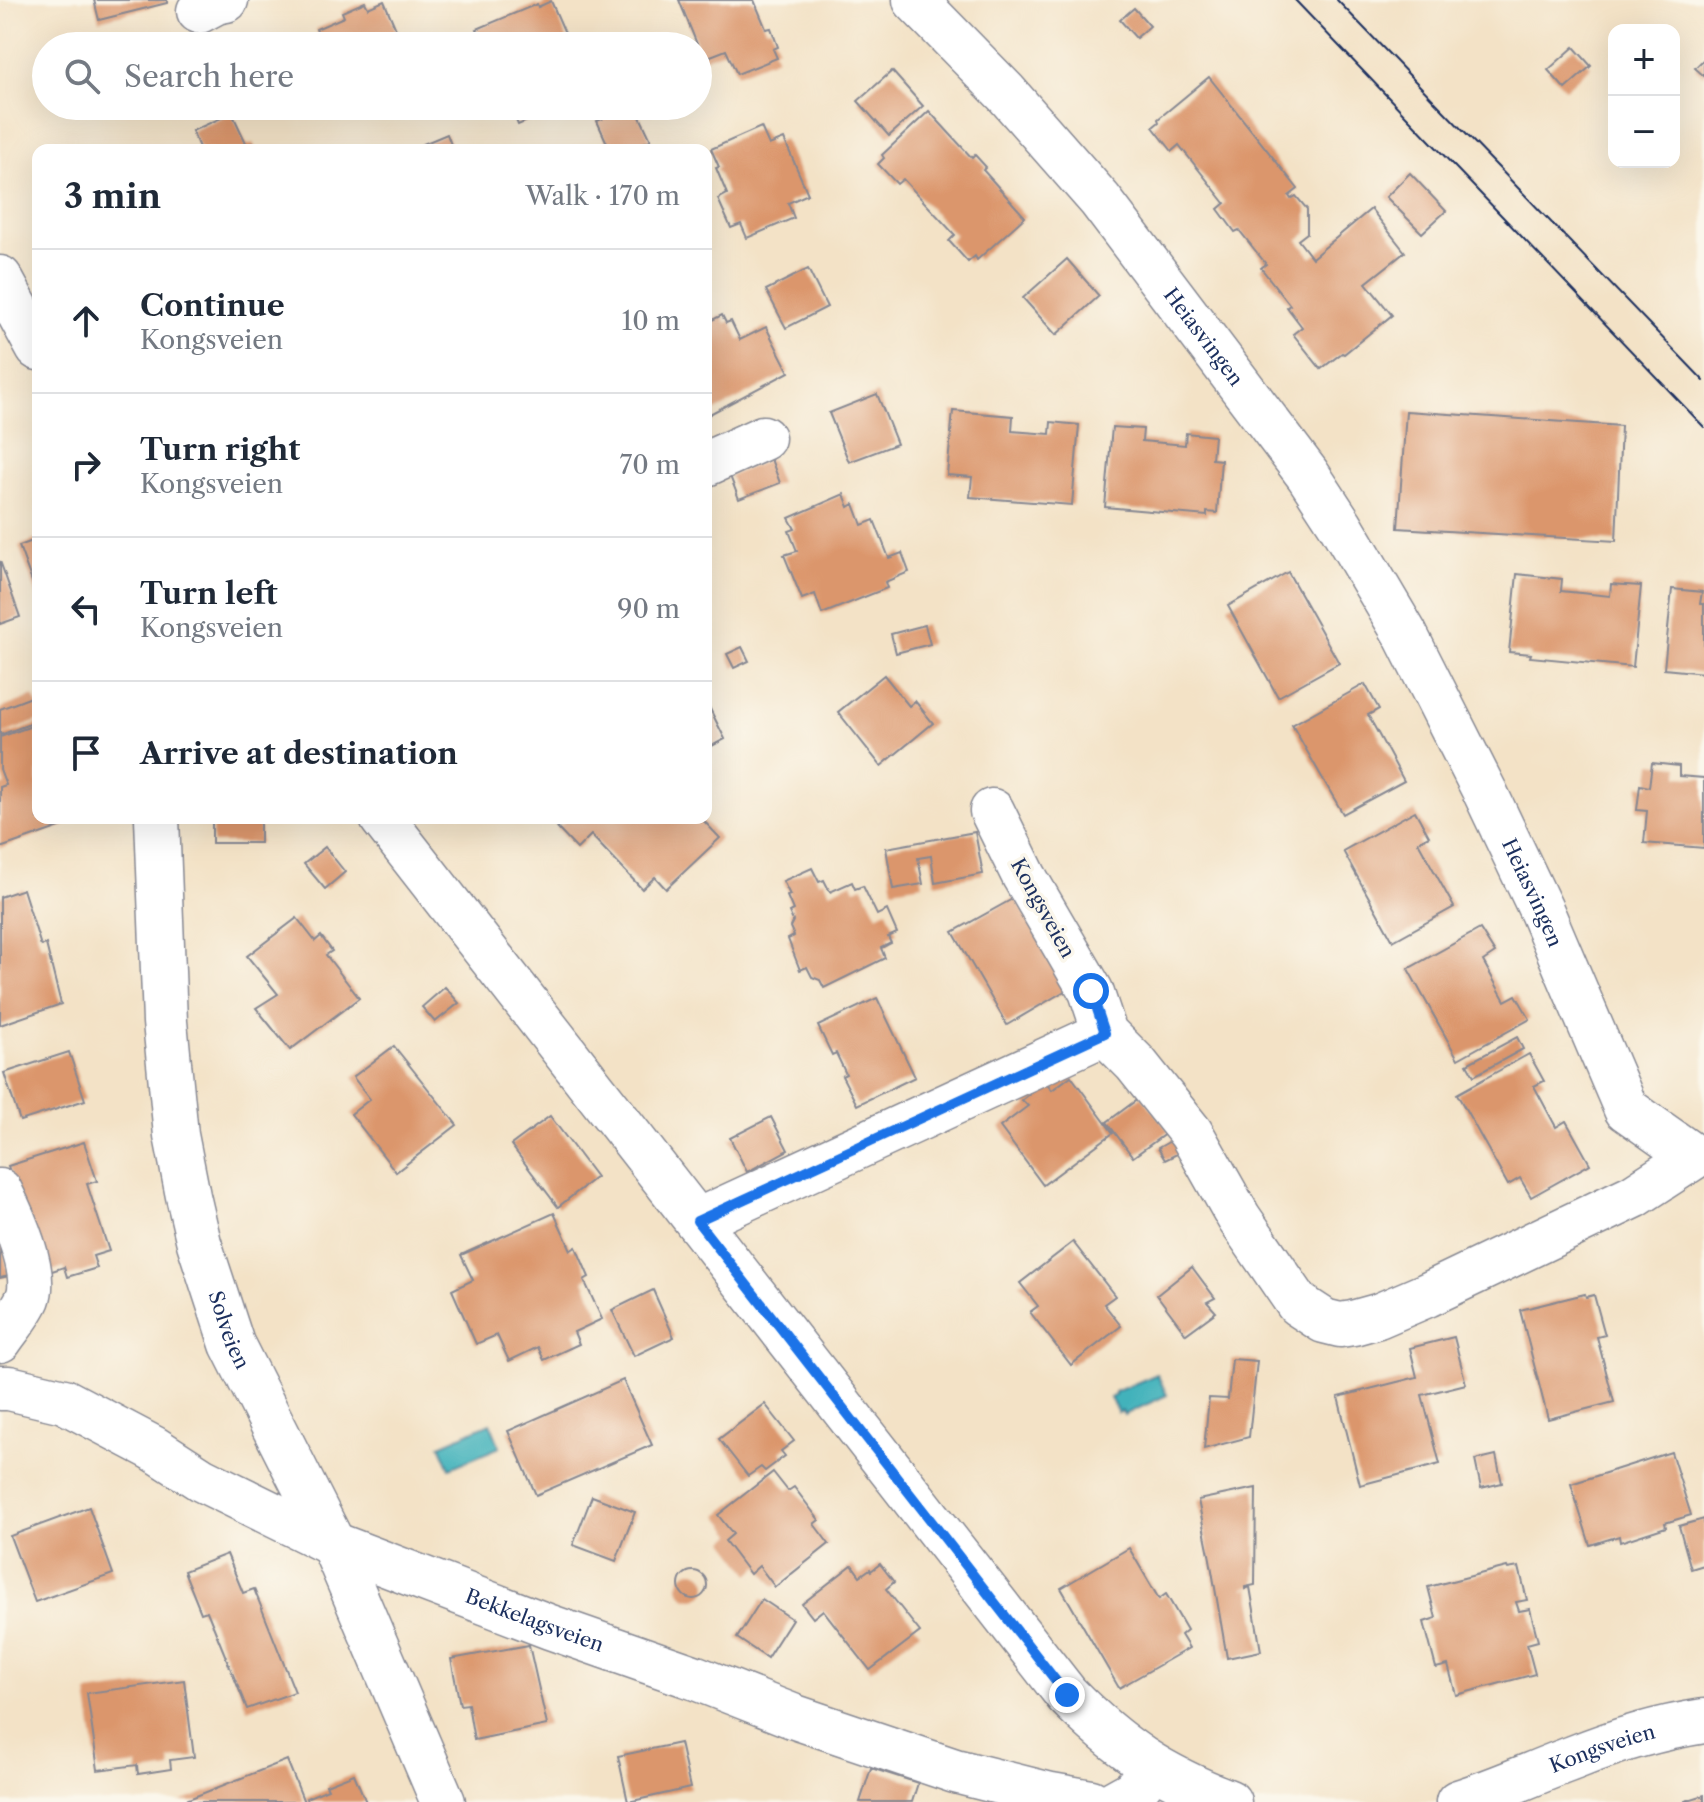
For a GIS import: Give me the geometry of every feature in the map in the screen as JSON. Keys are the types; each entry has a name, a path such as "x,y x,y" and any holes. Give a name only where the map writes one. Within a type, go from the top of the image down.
{"street":[{"name":"Heiasvingen","path":"915,0 1006,93 1100,200 1308,475 1405,634 1485,792 1542,912 1626,1109 1694,1157 1634,1196 1427,1295 1378,1316 1340,1325 1324,1321 1298,1304 1239,1218 1191,1133 1136,1064 1105,1033"},
{"path":"0,278 32,337"},
{"path":"712,461 763,438"},
{"name":"Kongsveien","path":"992,811 1024,876 1091,991 1105,1033"},
{"name":"Solveien","path":"157,824 165,1022 176,1135 191,1207 214,1290 232,1344 333,1544 443,1802"},
{"path":"387,824 1067,1695 1095,1724 1153,1767 1229,1802"},
{"path":"697,1221 1105,1033"},
{"path":"0,1191 26,1257 30,1285 28,1298 0,1340"},
{"name":"Bekkelagsveien","path":"0,1388 64,1401 153,1448 201,1479 333,1544 550,1627 809,1722 955,1771 1091,1802"},
{"name":"Kongsveien","path":"1458,1802 1574,1757 1654,1731 1704,1721"},
{"path":"1115,1802 1133,1792 1153,1767"}],"water":[{"path":"1157,1374 1167,1395 1124,1415 1122,1411 1118,1413 1110,1398 1115,1392"},
{"path":"490,1423 500,1447 450,1468 440,1445"}],"building":[{"path":"94,0 167,0 167,3 99,20"},
{"path":"679,0 754,0 766,29 771,28 778,47 773,49 777,58 737,74 726,50 712,55 712,32 692,32"},
{"path":"384,1 397,32 317,32 316,29 344,17 342,12 365,2 368,8"},
{"path":"551,1 565,32 478,32 477,29 537,4 538,7"},
{"path":"1134,8 1150,26 1136,38 1120,20"},
{"path":"1574,47 1591,66 1565,89 1548,70"},
{"path":"1704,59 1704,76 1695,68"},
{"path":"892,71 923,106 889,136 858,101"},
{"path":"1209,77 1298,189 1289,196 1291,199 1296,196 1307,209 1307,233 1298,240 1312,258 1371,209 1405,252 1366,283 1392,315 1321,369 1293,334 1302,327 1287,307 1290,305 1261,268 1266,264 1218,209 1225,203 1179,145 1172,151 1153,127 1159,122 1158,119"},
{"path":"929,111 972,158 975,155 986,167 983,170 1025,217 977,260 975,256 968,262 949,241 955,235 903,179 897,184 878,164 884,158 882,155"},
{"path":"216,120 235,120 247,144 197,144 192,131"},
{"path":"642,120 651,140 641,144 607,144 597,121"},
{"path":"761,127 769,145 784,139 808,194 788,203 794,218 747,238 741,224 731,228 718,199 727,194 712,149"},
{"path":"447,134 451,144 423,144"},
{"path":"1410,173 1446,211 1422,233 1386,197"},
{"path":"1067,259 1099,296 1056,335 1023,298"},
{"path":"808,269 827,307 786,328 766,290"},
{"path":"722,315 726,323 731,321 740,340 766,327 789,372 712,413 712,320"},
{"path":"877,394 897,444 849,462 829,413"},
{"path":"953,411 1013,416 1012,431 1050,434 1051,422 1079,425 1072,505 970,497 972,477 947,475"},
{"path":"1406,411 1621,426 1616,541 1398,528"},
{"path":"1112,427 1143,429 1142,441 1185,445 1186,433 1214,436 1212,459 1221,460 1217,513 1207,512 1207,516 1105,507"},
{"path":"771,459 780,483 739,499 730,476"},
{"path":"844,494 849,507 854,504 862,525 874,520 889,558 902,553 909,572 885,582 887,588 822,614 815,594 802,599 784,555 797,551 789,531 795,529 789,518"},
{"path":"32,541 32,582 19,546"},
{"path":"0,561 20,617 0,624"},
{"path":"1288,572 1339,663 1278,697 1228,606"},
{"path":"1517,574 1562,579 1561,591 1610,596 1611,584 1641,586 1633,667 1530,657 1531,654 1509,652"},
{"path":"1672,589 1702,592 1704,673 1664,669"},
{"path":"925,625 930,644 896,653 891,634"},
{"path":"742,647 749,661 734,668 727,654"},
{"path":"884,675 909,706 915,701 933,723 881,766 838,712"},
{"path":"1365,684 1379,709 1368,715 1404,781 1343,814 1292,725"},
{"path":"32,697 32,723 0,735 0,709"},
{"path":"712,713 725,739 712,746"},
{"path":"32,726 32,824 69,824 0,848 0,787 6,785 0,769 0,737"},
{"path":"1652,763 1679,766 1679,776 1704,778 1704,848 1644,843 1647,811 1637,810 1640,785 1649,787"},
{"path":"1415,811 1429,836 1418,842 1454,907 1393,941 1343,851"},
{"path":"212,824 260,824 260,843 212,843"},
{"path":"561,824 707,824 720,838 666,889 655,877 642,889 591,835 577,849 557,828"},
{"path":"975,832 983,874 935,883 931,856 918,858 923,884 893,889 886,848"},
{"path":"325,847 345,872 325,889 304,864"},
{"path":"812,868 819,882 824,880 830,892 852,882 855,889 863,886 877,915 887,910 897,933 888,937 891,943 881,948 885,958 824,988 820,980 812,977 807,967 800,970 788,939 794,936 789,912 793,910 783,881"},
{"path":"23,889 41,946 46,944 61,1004 0,1025 0,897"},
{"path":"1016,897 1068,989 1007,1025 953,932"},
{"path":"297,918 315,941 321,936 332,951 326,955 359,998 290,1050 256,1008 278,994 247,956"},
{"path":"1480,929 1495,953 1483,961 1505,1001 1516,995 1530,1019 1458,1059 1408,969"},
{"path":"445,987 459,1003 435,1022 422,1007"},
{"path":"877,998 915,1077 857,1105 842,1076 846,1074 836,1053 832,1055 818,1026"},
{"path":"1517,1037 1523,1049 1474,1076 1467,1064"},
{"path":"394,1046 457,1125 396,1172 351,1114 370,1099 353,1077"},
{"path":"69,1052 85,1100 20,1121 4,1073"},
{"path":"1529,1054 1544,1081 1534,1086 1556,1127 1566,1121 1590,1164 1531,1197 1520,1178 1508,1185 1457,1094"},
{"path":"1071,1076 1113,1133 1043,1185 1000,1127 1028,1106 1022,1100 1046,1082 1052,1090"},
{"path":"1142,1096 1169,1131 1133,1157 1107,1122"},
{"path":"550,1116 596,1177 558,1207 511,1145"},
{"path":"771,1117 788,1150 747,1172 730,1138"},
{"path":"1174,1139 1181,1152 1165,1160 1158,1148"},
{"path":"84,1142 97,1181 87,1184 109,1251 93,1256 97,1268 67,1277 64,1267 46,1273 8,1166"},
{"path":"554,1213 571,1250 576,1247 589,1277 584,1280 602,1319 574,1332 579,1344 544,1360 538,1347 509,1361 497,1335 476,1344 452,1290 473,1280 461,1255"},
{"path":"0,1232 9,1276 0,1278"},
{"path":"1073,1242 1115,1296 1104,1304 1121,1326 1071,1365 1030,1312 1038,1306 1020,1283"},
{"path":"1192,1267 1215,1298 1207,1302 1216,1312 1186,1334 1157,1295"},
{"path":"653,1290 674,1337 634,1356 612,1310"},
{"path":"1585,1294 1586,1297 1594,1295 1605,1335 1597,1337 1614,1402 1548,1419 1520,1310"},
{"path":"1454,1337 1466,1384 1422,1395 1440,1464 1360,1485 1338,1397 1417,1377 1410,1348"},
{"path":"1232,1359 1257,1361 1249,1437 1204,1449 1209,1398 1228,1399"},
{"path":"623,1380 652,1445 536,1495 508,1431"},
{"path":"765,1404 794,1441 781,1451 785,1456 765,1471 761,1467 748,1476 719,1439"},
{"path":"1671,1452 1691,1515 1620,1542 1619,1536 1590,1545 1571,1484"},
{"path":"1496,1455 1502,1483 1481,1488 1475,1460"},
{"path":"773,1472 788,1491 794,1487 819,1520 814,1524 829,1544 775,1587 759,1566 750,1574 725,1541 733,1534 718,1515"},
{"path":"1256,1488 1255,1585 1245,1587 1245,1589 1250,1587 1261,1651 1227,1658 1198,1500"},
{"path":"592,1496 635,1512 616,1561 573,1545"},
{"path":"89,1507 113,1574 35,1602 10,1536"},
{"path":"1704,1519 1704,1565 1691,1569 1679,1526"},
{"path":"1129,1548 1159,1599 1166,1594 1187,1630 1181,1635 1189,1648 1119,1688 1061,1588"},
{"path":"227,1554 243,1593 254,1589 295,1692 247,1709 207,1611 201,1613 184,1571"},
{"path":"880,1564 894,1582 886,1589 920,1632 870,1670 823,1610 813,1618 802,1604 852,1565 860,1576"},
{"path":"1507,1567 1519,1567 1527,1600 1516,1602 1519,1611 1530,1609 1538,1641 1527,1644 1535,1674 1456,1695 1448,1665 1436,1668 1424,1622 1436,1618 1428,1587"},
{"path":"693,1571 703,1575 707,1585 703,1595 693,1599 683,1595 679,1585 683,1575"},
{"path":"762,1599 792,1619 767,1658 737,1638"},
{"path":"529,1645 547,1725 474,1740 468,1704 460,1705 451,1659"},
{"path":"184,1680 194,1757 170,1760 171,1769 138,1774 137,1765 98,1770 87,1693"},
{"path":"680,1743 690,1788 628,1802 618,1756"},
{"path":"287,1760 304,1802 181,1802"},
{"path":"871,1768 918,1783 912,1802 860,1802"},
{"path":"354,1774 366,1802 307,1802 306,1798 328,1789 326,1785"},
{"path":"1704,1795 1704,1802 1685,1802 1685,1801"}],"tram line":[{"path":"1295,0 1704,427"},
{"path":"1337,0 1704,381"}],"route":[{"path":"1067,1695 697,1221 1105,1033 1091,991"}]}
